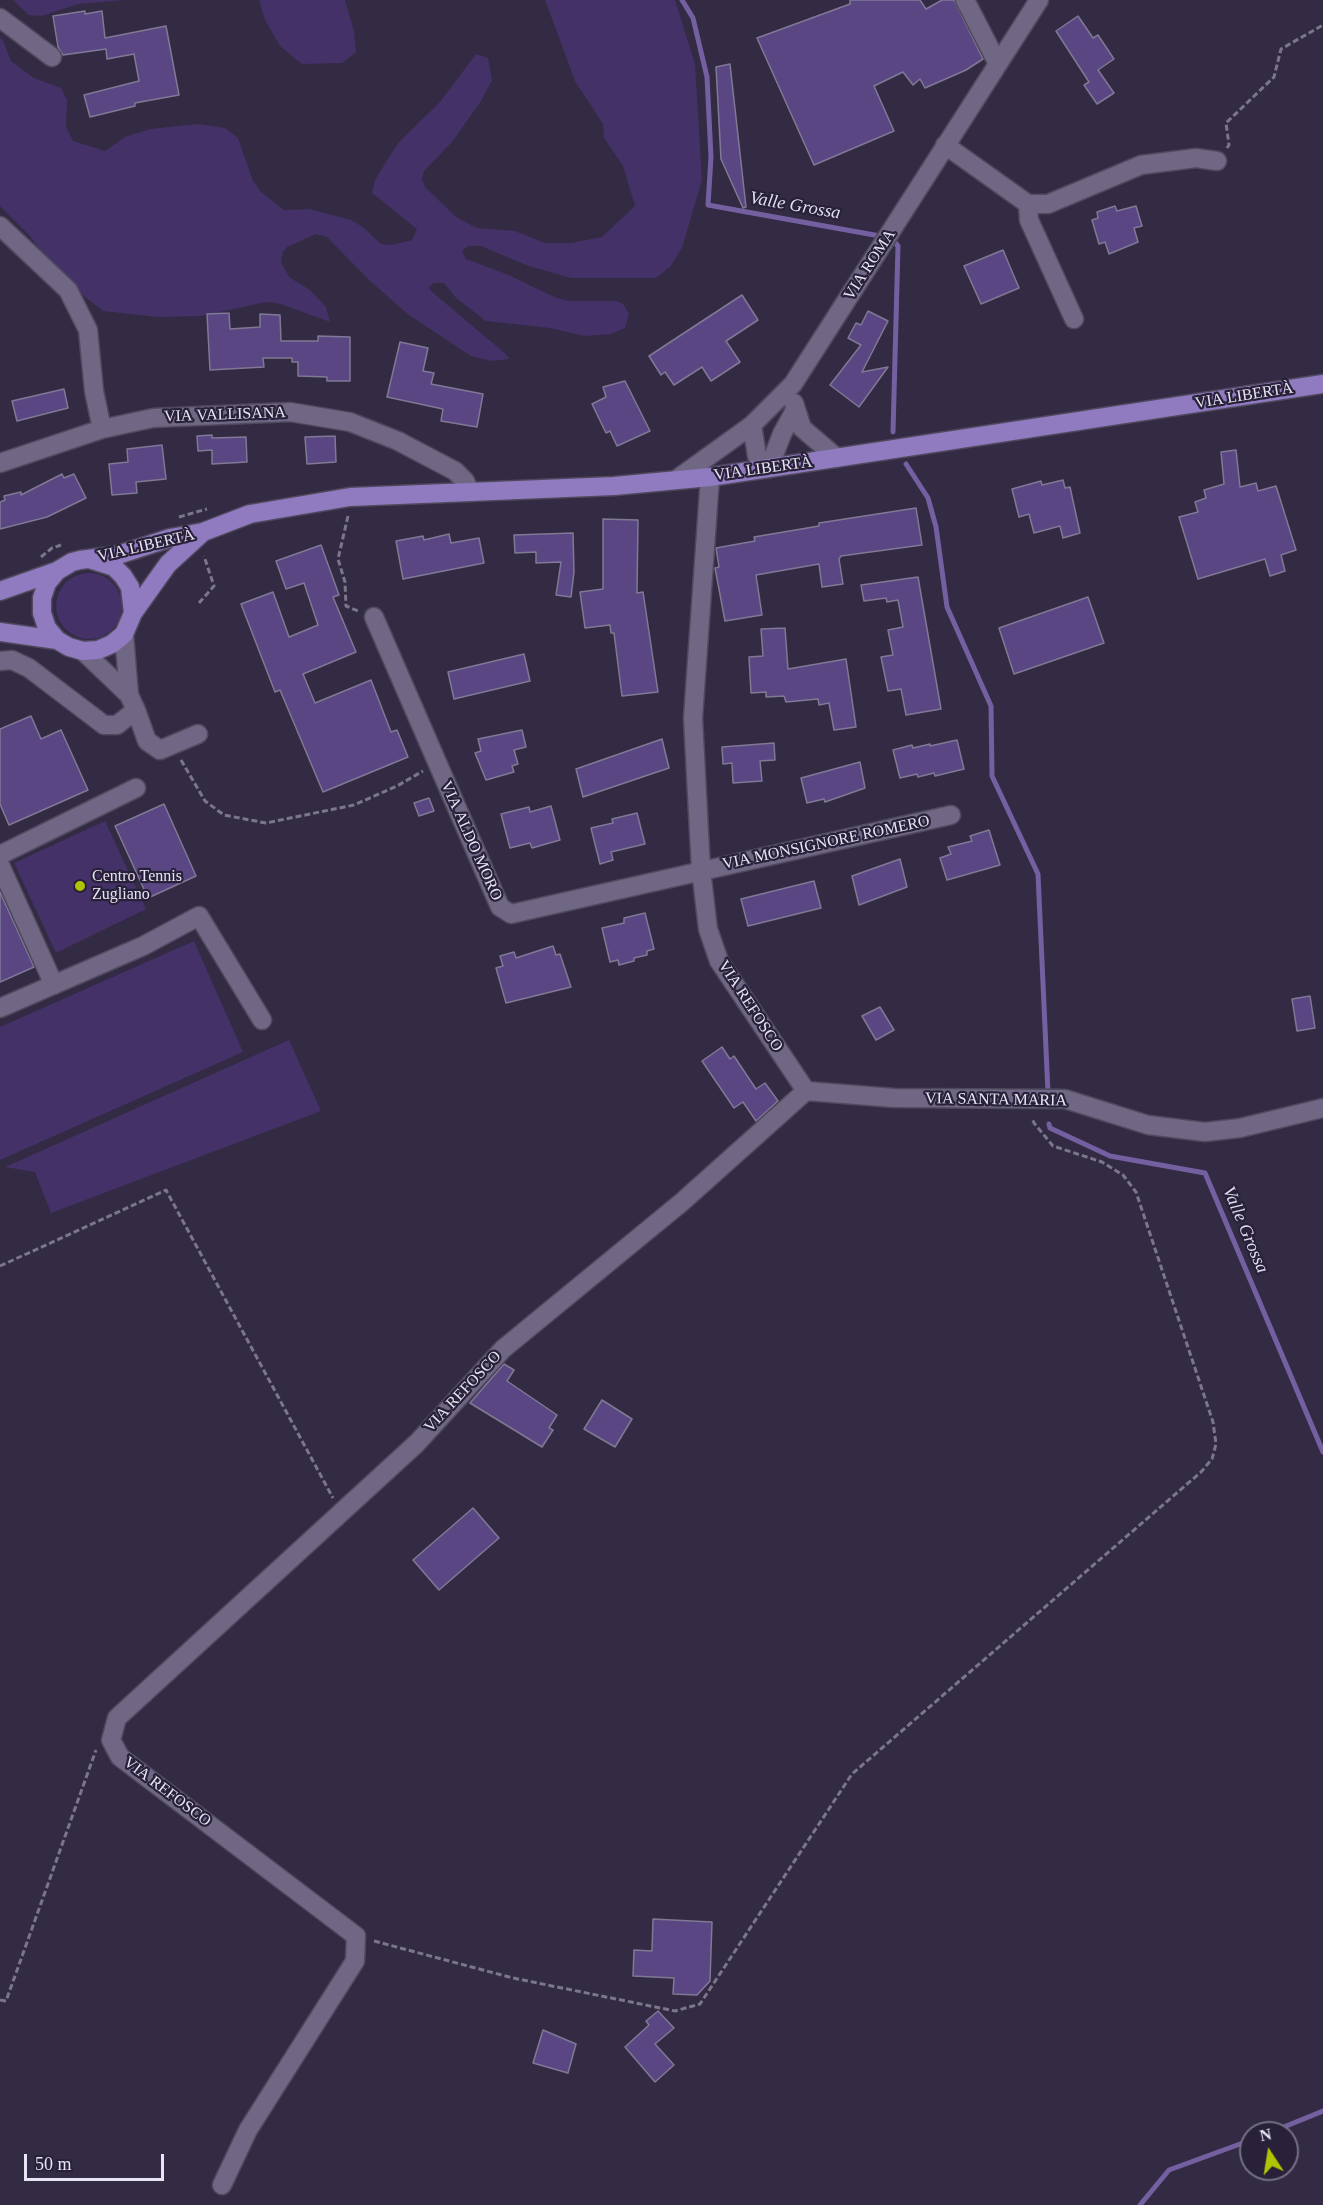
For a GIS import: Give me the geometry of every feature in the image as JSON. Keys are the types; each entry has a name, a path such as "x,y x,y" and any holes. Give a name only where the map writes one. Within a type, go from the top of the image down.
{"main road":[{"name":"VIA LIBERTÀ","path":"89,559 118,555 170,538 203,532 249,514 350,497 614,486 710,477 1323,384"},
{"name":"VIA LIBERTÀ","path":"133,613 168,564 203,532"},
{"path":"0,591 57,571 72,562 89,559 114,567 123,576 132,593 133,613 124,634 105,647 83,651 57,640 0,632"},
{"path":"57,571 47,583 42,598 42,613 48,628 57,640"}],"street":[{"path":"964,0 998,64"},
{"name":"VIA ROMA","path":"677,479 752,425 793,384 1039,0"},
{"path":"0,18 52,57"},
{"path":"945,145 1029,204 1048,204 1141,165 1196,158 1216,160"},
{"path":"1029,204 1029,220 1074,319"},
{"path":"0,226 69,291 88,330 94,391 102,429"},
{"path":"793,384 795,410 802,428 837,458"},
{"path":"752,425 757,456 769,468 782,434 795,410"},
{"name":"VIA VALLISANA","path":"0,464 102,429 153,418 290,412 340,420 398,441 455,471 470,492"},
{"name":"VIA REFOSCO","path":"356,1936 120,1757 114,1749 112,1729 117,1718 417,1443 503,1349 682,1202 806,1091 719,961 708,929 701,870 693,718 710,477"},
{"name":"VIA ALDO MORO","path":"374,618 500,907 511,914 701,870"},
{"path":"124,634 133,703 147,741 160,750 198,734"},
{"path":"83,651 133,703"},
{"path":"0,662 12,660 29,668 104,725 117,725 133,703"},
{"path":"54,985 1,853 136,788"},
{"name":"VIA MONSIGNORE ROMERO","path":"701,870 951,815"},
{"path":"0,1008 143,946 199,916 262,1020"},
{"name":"VIA SANTA MARIA","path":"806,1091 894,1098 1065,1099 1148,1125 1204,1132 1240,1128 1323,1108"},
{"path":"222,2185 248,2130 355,1961 356,1936"}],"path":[{"path":"1216,160 1229,145 1226,123 1274,76 1281,49 1323,24"},
{"path":"348,516 338,559 345,582 346,606 374,618"},
{"path":"199,603 214,586 204,555"},
{"path":"173,744 188,775 205,801 224,815 267,823 354,805 397,786 436,764"},
{"path":"356,1936 513,1978 675,2011 700,2004 852,1774 1201,1472 1212,1459 1216,1444 1213,1422 1136,1192 1123,1175 1102,1162 1053,1146 1034,1124 1028,1099"},
{"path":"0,1266 166,1190 341,1512"},
{"path":"0,2000 6,2001 94,1752 112,1729"}],"shaded area":[{"path":"13,0 124,0 78,4 42,16 29,15"},
{"path":"259,0 345,0 354,31 356,52 342,63 302,64 280,46 265,20"},
{"path":"545,0 675,0 695,64 702,180 682,248 670,267 656,278 571,278 526,265 481,246 468,246 462,251 466,259 509,275 554,297 568,301 617,301 624,305 629,314 625,328 611,334 584,336 550,328 486,321 456,298 444,283 434,283 429,287 431,291 509,359 491,361 471,356 409,315 370,281 327,237 316,234 287,247 283,252 281,262 289,277 310,290 326,307 330,322 281,304 266,302 201,316 158,317 103,311 75,289 47,260 30,236 0,206 0,38 3,40 11,61 34,78 61,88 67,100 66,127 73,141 105,151 125,137 150,129 198,124 225,128 238,138 253,181 261,192 284,210 309,209 351,220 363,227 381,244 392,245 412,240 417,229 372,193 375,180 398,143 440,102 476,54 488,58 492,80 481,101 452,142 424,171 422,179 425,187 456,217 477,228 515,231 545,243 571,243 602,237 635,206 623,166 604,138 603,124 575,81"},
{"path":"82,573 96,573 108,578 117,587 122,606 120,619 113,630 96,639 82,639 70,634 61,625 56,613 56,599 61,587 70,578"},
{"name":"Centro Tennis Zugliano","path":"105,821 146,909 56,953 14,863"},
{"path":"194,941 243,1052 0,1160 0,1027"},
{"path":"289,1040 321,1111 51,1213 35,1172 5,1167"}],"building":[{"path":"850,0 920,0 926,9 942,0 954,0 983,59 966,70 925,88 920,79 913,85 903,72 874,86 894,131 814,165 757,38 850,4"},
{"path":"85,11 85,14 102,11 105,38 166,26 179,95 135,103 135,106 90,117 84,95 139,81 134,54 107,59 106,49 63,55 58,47 53,16"},
{"path":"1078,16 1093,38 1098,35 1114,59 1098,70 1114,93 1097,104 1084,85 1089,82 1056,31"},
{"path":"730,64 746,207 743,208 721,159 716,67"},
{"path":"1115,206 1117,211 1136,206 1142,226 1134,228 1138,242 1109,254 1105,242 1099,244 1092,220 1098,218 1097,212"},
{"path":"1003,250 1019,288 981,304 964,266"},
{"path":"742,295 758,320 726,341 740,362 711,381 702,367 674,385 665,372 661,375 649,356"},
{"path":"868,311 888,321 862,372 888,367 859,407 830,385 861,345 848,338 856,323 861,325"},
{"path":"229,313 230,329 260,327 260,314 280,315 281,341 318,341 318,336 350,337 350,381 327,381 327,377 298,376 298,362 292,362 292,358 263,358 264,367 210,370 207,314"},
{"path":"400,342 428,348 423,371 434,373 431,384 483,394 477,427 441,421 443,409 387,397"},
{"path":"625,381 650,431 617,446 610,431 606,433 592,404 606,397 603,387"},
{"path":"64,389 68,408 17,421 12,401"},
{"path":"212,435 212,438 246,437 247,462 212,464 212,450 198,451 197,436"},
{"path":"335,436 336,462 307,464 305,437"},
{"path":"162,445 166,479 136,482 137,493 112,495 109,464 128,462 127,449"},
{"path":"1236,450 1240,487 1256,483 1258,491 1276,486 1296,550 1281,555 1285,571 1270,576 1265,559 1198,579 1179,517 1198,512 1195,502 1206,498 1204,490 1224,484 1221,452"},
{"path":"62,474 64,478 74,474 86,498 47,517 0,529 0,502 5,500 4,496 21,492 21,495"},
{"path":"1063,480 1065,488 1070,487 1080,533 1063,538 1060,526 1034,533 1029,514 1019,517 1012,489 1041,481 1042,485"},
{"path":"916,508 922,545 841,556 839,559 843,584 822,587 819,564 756,575 762,615 725,621 715,568 719,567 716,548 755,541 754,537 819,526 819,523"},
{"path":"603,519 638,520 637,593 643,592 658,692 622,696 614,633 611,633 610,625 585,628 580,592 603,589"},
{"path":"573,533 574,572 571,597 556,595 561,562 536,563 536,552 515,553 514,535"},
{"path":"449,534 451,543 479,538 484,563 403,579 396,541 423,536 424,540"},
{"path":"321,545 339,595 333,597 356,652 303,674 315,703 371,680 391,732 397,730 408,757 323,792 280,690 275,692 241,604 273,592 289,637 318,625 304,583 286,589 276,561"},
{"path":"918,577 941,709 906,715 901,689 888,691 881,657 893,655 888,630 903,627 898,600 887,602 886,598 864,601 861,585"},
{"path":"1088,597 1104,643 1014,674 999,628"},
{"path":"785,628 788,669 846,659 856,727 834,730 829,703 819,705 818,699 786,702 784,696 766,697 766,692 751,693 749,657 763,656 761,629"},
{"path":"524,654 530,681 454,699 448,672"},
{"path":"31,716 41,739 61,730 88,790 9,825 0,804 0,729"},
{"path":"522,730 526,747 514,750 518,764 512,766 514,772 486,780 475,753 481,751 478,739"},
{"path":"662,739 669,768 583,797 576,769"},
{"path":"957,740 964,769 935,776 934,773 900,778 893,750 912,745 913,748"},
{"path":"774,743 775,760 760,761 762,781 733,783 732,763 723,764 722,747"},
{"path":"860,762 865,788 825,802 824,799 807,803 801,778"},
{"path":"429,798 434,811 419,816 414,803"},
{"path":"164,804 196,876 148,898 115,826"},
{"path":"551,806 560,840 532,848 530,843 510,848 501,814 529,807 530,812"},
{"path":"637,813 645,844 611,852 613,860 600,864 591,828 613,823 612,819"},
{"path":"989,830 1000,865 947,880 940,858 951,854 948,847 972,841 970,836"},
{"path":"900,859 907,887 859,905 852,876"},
{"path":"814,881 821,908 748,926 741,899"},
{"path":"0,892 34,967 0,982"},
{"path":"645,913 654,949 647,951 647,955 634,958 634,961 619,965 618,960 610,962 602,928 624,923 624,918"},
{"path":"553,946 556,955 560,954 571,987 506,1003 496,968 503,966 500,956 514,952 516,958"},
{"path":"1310,996 1315,1028 1297,1031 1292,999"},
{"path":"880,1007 894,1030 876,1040 862,1016"},
{"path":"722,1047 730,1059 734,1056 756,1089 765,1083 778,1101 756,1121 743,1102 734,1108 702,1061"},
{"path":"504,1364 514,1370 507,1381 557,1415 549,1428 553,1430 542,1447 470,1403"},
{"path":"602,1400 632,1419 615,1447 584,1429"},
{"path":"473,1508 499,1538 439,1590 413,1560"},
{"path":"653,1919 712,1922 710,1981 697,1995 673,1994 674,1978 633,1976 634,1950 652,1951"},
{"path":"658,2011 674,2028 655,2044 674,2065 655,2082 625,2047 649,2025 646,2021"},
{"path":"543,2030 576,2044 568,2073 533,2063"}],"waterway":[{"name":"Valle Grossa","path":"682,0 693,18 707,77 711,157 708,205 891,238 898,246 893,432"},
{"path":"906,464 928,498 936,527 947,607 991,706 992,776 1038,874 1048,1093"},
{"name":"Valle Grossa","path":"1049,1124 1050,1128 1110,1156 1205,1173 1323,1452"},
{"name":"Valle Grossa","path":"1298,2121 1323,2111"},
{"name":"Valle Grossa","path":"1140,2205 1169,2170 1239,2144"}],"place":[{"name":"Centro Tennis Zugliano","path":"80,886"}]}
